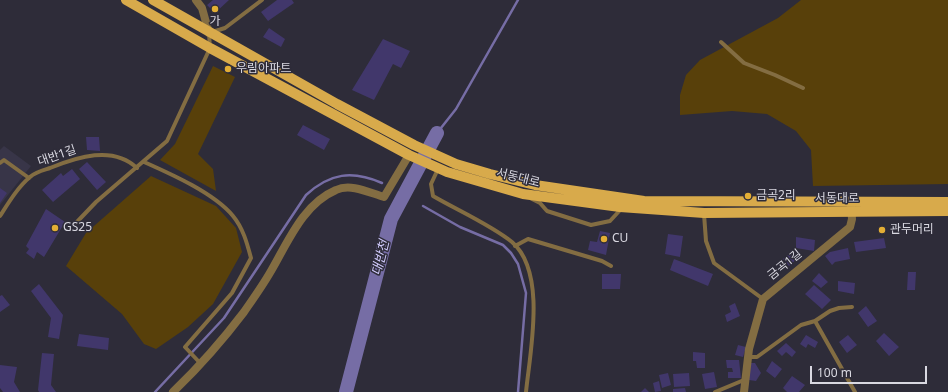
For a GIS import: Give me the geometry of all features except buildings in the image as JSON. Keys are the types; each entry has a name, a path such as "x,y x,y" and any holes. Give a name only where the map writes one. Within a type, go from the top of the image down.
{"main road":[{"name":"서동대로","path":"126,0 210,48 412,156 523,194 623,207 704,213 948,202"},
{"name":"서동대로","path":"153,0 337,104 422,149 436,163 483,172 535,185 644,201 948,211"}],"street":[{"path":"196,0 202,8 209,33"},
{"path":"173,392 202,365 256,293 302,218 321,198 338,188 357,188 384,197 412,156"},
{"name":"금곡1길","path":"763,299 850,227 852,219 851,207"},
{"path":"744,392 747,358 763,299"}],"lane":[{"path":"74,225 96,202 167,141 210,48 209,33 225,28 262,0"},
{"path":"721,42 744,63 776,75 803,88"},
{"name":"대반1길","path":"0,216 16,191 29,178 63,163 89,156 110,155 130,162 137,168"},
{"path":"0,163 4,160 29,178"},
{"path":"144,162 180,178 220,203 233,216 241,229 251,258 232,293 185,347 202,365"},
{"path":"436,163 431,184 433,196 493,230 515,246 525,260 533,288 533,326 526,392"},
{"path":"523,194 540,204 547,211 591,225 610,221 623,207"},
{"path":"704,213 706,241 714,263 728,275 763,299"},
{"path":"515,246 528,239 602,261 611,266"},
{"path":"747,358 757,357 801,325 815,321 830,311 839,308 852,307"},
{"path":"815,321 855,392"},
{"path":"715,392 744,380"}],"shaded area":[{"path":"801,0 948,0 948,184 813,186 811,150 796,131 767,114 732,111 680,115 680,95 686,75 700,60 778,18"},
{"path":"213,66 235,77 198,154 213,169 216,191 160,160 175,144"},
{"path":"4,146 31,166 0,205 0,150"},
{"path":"151,176 216,206 236,228 242,252 213,304 188,327 156,349 144,344 122,314 66,266 86,233"}],"waterway":[{"path":"437,133 456,109 518,0"},
{"name":"대반천","path":"346,392 391,219 437,133"},
{"path":"155,392 224,318 306,195 324,182 342,176 361,176 382,183"},
{"path":"423,206 460,227 503,245 511,253 518,264 526,293 518,392"}],"place":[{"name":"가","path":"215,9"},
{"name":"우림아파트","path":"228,69"},
{"name":"금곡2리","path":"748,196"},
{"name":"GS25","path":"55,228"},
{"name":"관두머리","path":"882,230"},
{"name":"CU","path":"604,239"}]}
